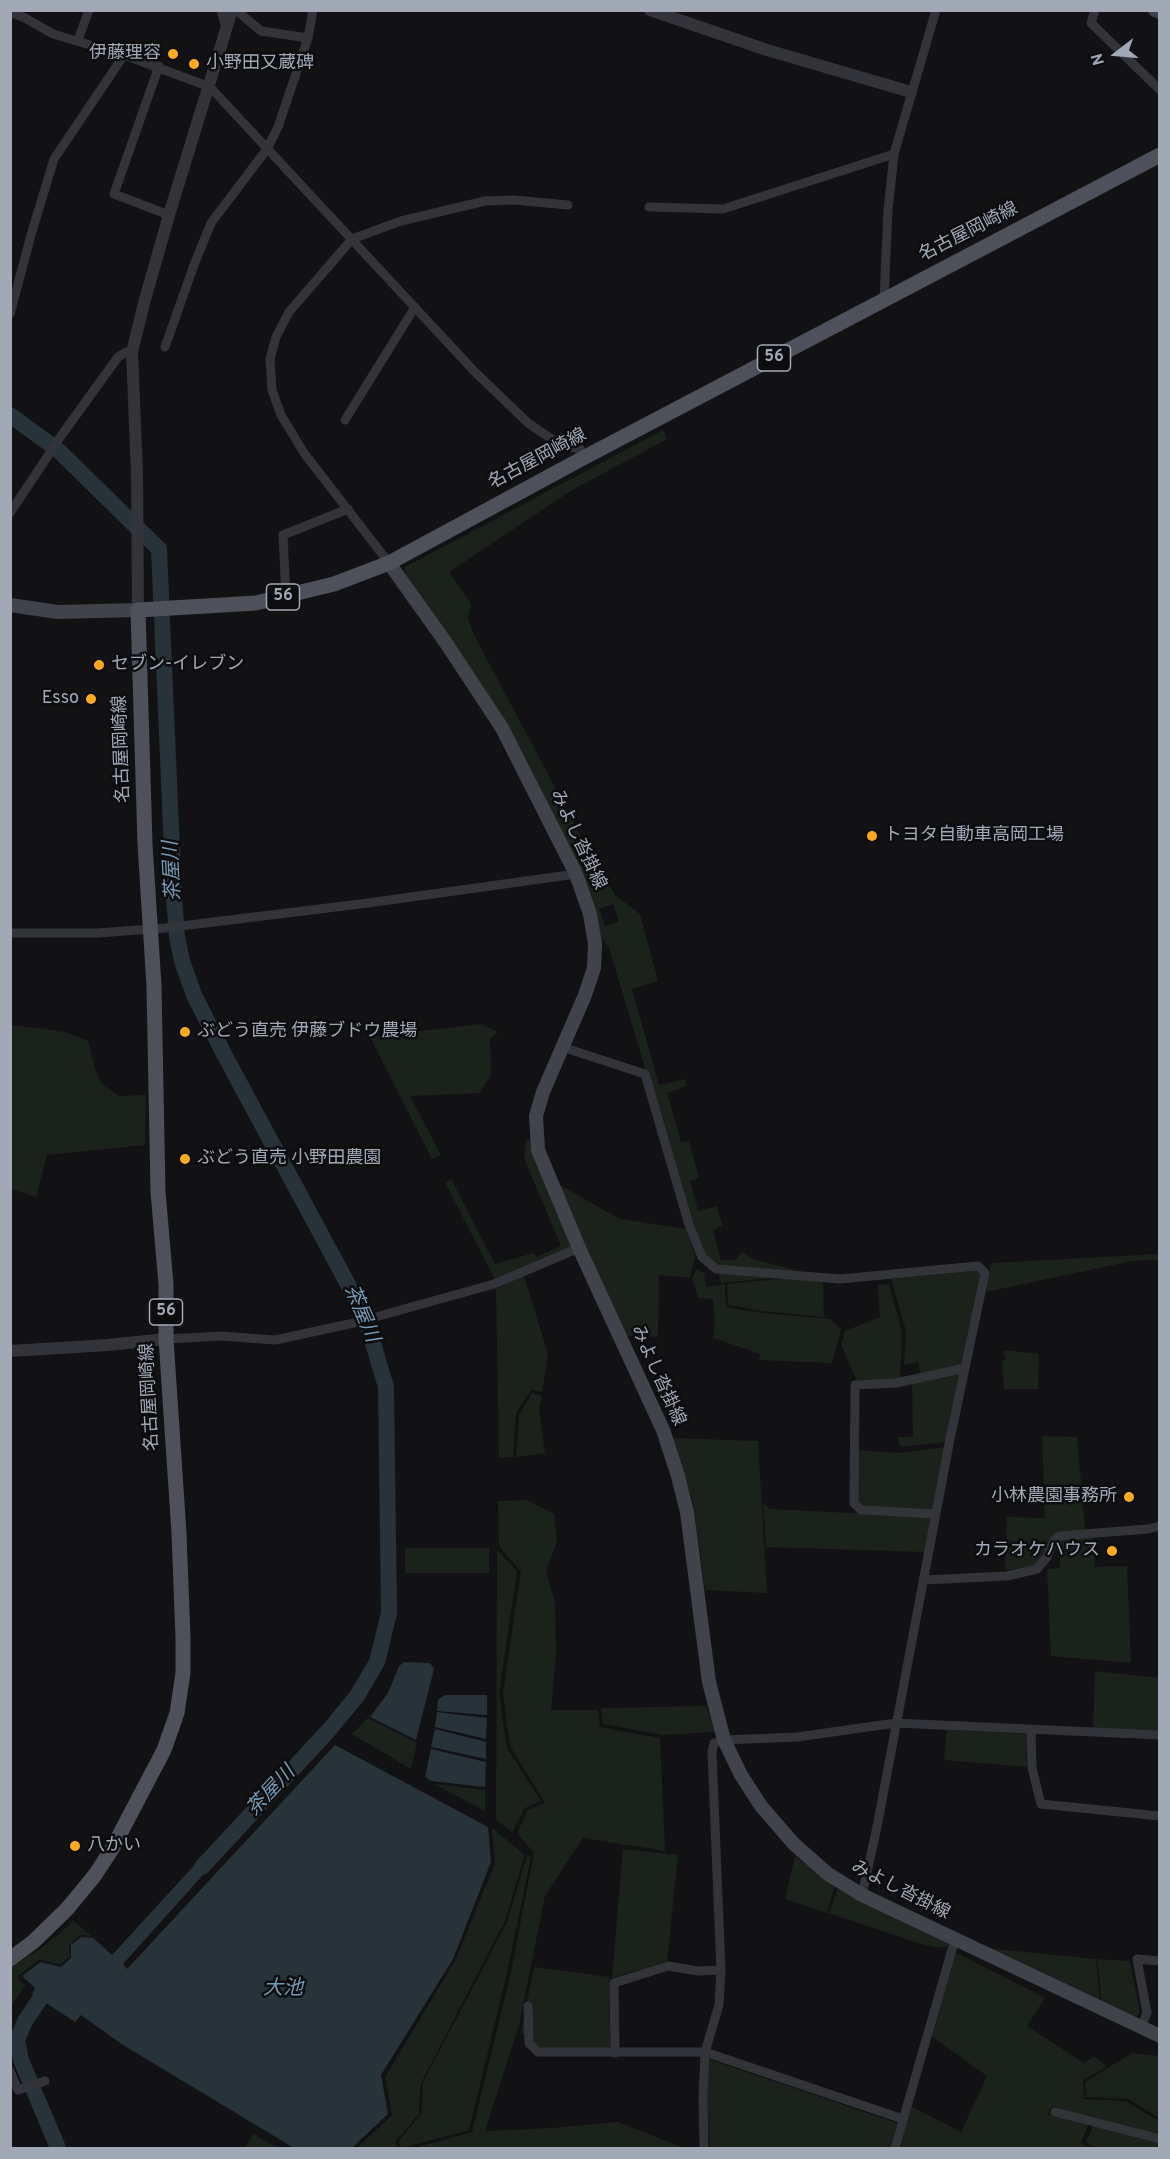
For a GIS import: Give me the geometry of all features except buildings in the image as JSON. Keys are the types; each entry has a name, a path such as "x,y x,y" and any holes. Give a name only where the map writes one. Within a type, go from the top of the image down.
{"main road":[{"path":"1155,10 1160,12"},
{"name":"名古屋岡崎線","path":"10,1959 54,1923 95,1875 112,1849 164,1750 177,1713 183,1673 166,1339 166,1284 158,1192 154,987 149,930 145,610 256,603 334,584 389,563 585,457 1160,155"},
{"name":"みよし沓掛線","path":"389,563 447,643 502,728 576,874 590,914 595,944 594,968 543,1092 536,1116 538,1150 579,1248 663,1430 678,1476 687,1512 709,1682 724,1740 741,1775 761,1806 794,1844 828,1874 862,1895 1160,2036"},
{"path":"10,605 58,612 145,610"}],"street":[{"path":"78,40 89,10"},
{"path":"221,10 226,28"},
{"path":"145,610 137,542 132,351 169,215 210,87 226,28 234,10 261,31 308,38"},
{"path":"165,347 211,223 267,149 278,127 308,38 313,10"},
{"path":"650,10 767,50 911,92"},
{"path":"884,299 888,210 894,154 936,10"},
{"path":"1095,10 1091,23 1160,90"},
{"path":"10,12 26,14 53,34 159,66 210,87 474,371 528,423 559,444 579,449 585,457"},
{"path":"10,314 54,159 124,55"},
{"path":"159,66 114,194 169,215"},
{"path":"650,207 723,209 894,154"},
{"path":"389,563 304,453 281,415 272,390 270,359 276,337 289,312 352,239 401,221 485,201 514,200 568,206"},
{"path":"345,420 415,307"},
{"path":"10,513 61,436 118,357 132,351"},
{"path":"286,597 283,535 348,509"},
{"path":"10,933 79,934 149,930 576,874"},
{"path":"562,1047 645,1074 689,1225 702,1257 716,1269 840,1279 978,1266 986,1273 935,1514 862,1895"},
{"path":"10,1351 221,1336 275,1340 378,1317 494,1284 579,1248"},
{"path":"935,1514 861,1510 854,1503 855,1385 896,1383 965,1368"},
{"path":"923,1580 1007,1576 1037,1569 1059,1536 1148,1529 1160,1526"},
{"path":"704,2148 705,2052 718,2005 721,1970 712,1752 714,1743 724,1740 797,1737 896,1723 1160,1735"},
{"path":"1031,1730 1032,1768 1041,1804 1160,1816"},
{"path":"895,2148 955,1939"},
{"path":"1141,2027 1147,2013 1137,1959 1160,1961"},
{"path":"615,2053 614,1983 668,1966 698,1971 721,1970"},
{"path":"528,2006 529,2043 538,2052 705,2052 903,2119"},
{"path":"10,2071 18,2090 45,2081"},
{"path":"1055,2112 1160,2139"}],"shaded area":[{"path":"663,430 667,439 569,492 449,572 471,604 468,618 473,633 584,842 615,895 640,914 658,981 632,989 659,1085 685,1079 687,1086 667,1093 681,1142 689,1141 699,1178 690,1181 698,1211 717,1206 722,1225 713,1231 721,1260 735,1260 742,1252 752,1259 796,1270 796,1272 717,1266 704,1255 692,1224 609,948 601,937 594,907 581,873 523,753 483,687 405,573 405,567","holes":["613,904 619,922 605,926 599,909"]},
{"path":"481,1024 498,1032 490,1039 491,1075 479,1093 410,1096 441,1155 432,1159 370,1037"},
{"path":"11,1025 65,1032 88,1041 96,1072 103,1085 119,1096 146,1095 145,1145 47,1155 36,1197 11,1189"},
{"path":"526,1140 532,1140 573,1246 495,1280 445,1182 451,1179 495,1264 534,1253 536,1257 561,1246 524,1158"},
{"path":"558,1184 620,1219 686,1229 695,1256 690,1278 659,1275 658,1337 626,1336"},
{"path":"1159,1254 1159,1260 1132,1261 986,1292 991,1263"},
{"path":"697,1269 704,1273 706,1287 725,1284 726,1307 762,1313 830,1319 841,1329 832,1363 759,1360 760,1354 713,1338 715,1326 713,1299 698,1298 692,1278"},
{"path":"977,1271 980,1275 961,1365 920,1373 918,1362 904,1365 906,1331 891,1279"},
{"path":"719,1273 781,1277 721,1283"},
{"path":"524,1276 548,1354 542,1392 531,1390 516,1413 513,1457 499,1458 496,1289"},
{"path":"788,1278 823,1282 824,1317 728,1305 727,1284"},
{"path":"889,1284 902,1332 900,1379 857,1382 841,1344 845,1331 880,1317 878,1285"},
{"path":"1003,1350 1039,1354 1038,1389 1004,1389 1002,1361 1006,1359"},
{"path":"960,1373 946,1442 902,1447 898,1437 913,1437 912,1383"},
{"path":"532,1393 542,1396 539,1408 545,1453 516,1457 519,1415"},
{"path":"1042,1436 1077,1437 1085,1530 1059,1531 1049,1540 1044,1556 1035,1566 1005,1570 1007,1517 1045,1518"},
{"path":"672,1438 758,1441 767,1593 705,1590 693,1501"},
{"path":"945,1447 933,1511 862,1507 858,1502 858,1450 900,1453"},
{"path":"527,1500 554,1514 557,1542 546,1571 555,1603 556,1653 551,1710 598,1710 600,1727 660,1738 665,1851 583,1838 545,1896 519,2025 485,2131 618,2122 684,2148 414,2148 472,2132 510,1977 534,1853 517,1833 528,1810 545,1803 510,1746 503,1694 521,1572 499,1546 498,1501"},
{"path":"763,1503 770,1509 931,1517 925,1552 766,1547"},
{"path":"1094,1538 1095,1567 1127,1566 1131,1663 1051,1656 1047,1569 1060,1568 1060,1540"},
{"path":"405,1548 489,1548 489,1573 405,1573"},
{"path":"497,1550 517,1571 499,1693 507,1748 541,1801 525,1808 512,1832 496,1820"},
{"path":"1095,1671 1159,1678 1159,1731 1093,1728"},
{"path":"706,1706 715,1732 663,1735 603,1724 601,1708"},
{"path":"368,1718 417,1743 411,1769 352,1734"},
{"path":"947,1730 1026,1734 1027,1767 944,1760"},
{"path":"434,1784 485,1790 485,1811"},
{"path":"492,1828 525,1855 505,1921 421,2083 419,2114 395,2142 398,2148 357,2148 392,2115 385,2077 456,1959 495,1863"},
{"path":"623,1849 678,1855 667,1961 612,1978"},
{"path":"527,1855 531,1857 506,1977 469,2130 402,2148 398,2142 421,2114 423,2082 507,1922"},
{"path":"795,1856 835,1886 827,1913 785,1899"},
{"path":"838,1887 948,1942 947,1947 918,1943 829,1913"},
{"path":"73,1920 91,1936 80,1935 69,1945 69,1957 60,1965 40,1959 17,1977 25,1986 12,2004 11,2012 11,1967 37,1951 63,1931"},
{"path":"985,1948 1096,1959 1100,2002"},
{"path":"955,1952 1045,1998 1027,2026 1084,2063 1094,2056 1107,2067 1083,2080 1084,2099 1126,2101 1159,2121 1159,2136 1052,2107 1047,2114 1088,2125 1081,2143 1089,2148 900,2148 911,2106 961,2132 987,2076 931,2036"},
{"path":"1097,1959 1130,1961 1140,2013 1136,2017 1102,2003"},
{"path":"534,1967 609,1977 610,2049 539,2048 521,2033"},
{"path":"1132,2053 1159,2056 1159,2118 1128,2099 1086,2097 1085,2082"},
{"path":"708,2059 897,2123 890,2148 710,2148 707,2096"},
{"path":"1093,2126 1159,2143 1159,2148 1096,2148 1086,2142"},
{"path":"253,2134 278,2148 245,2148"}],"water":[{"path":"404,1662 430,1663 434,1669 416,1740 370,1717 388,1693 399,1666"},
{"path":"445,1695 487,1695 487,1715 437,1711 438,1700"},
{"path":"437,1712 487,1718 486,1739 435,1727"},
{"path":"435,1729 486,1742 486,1759 431,1747"},
{"name":"大池","path":"335,1745 488,1827 491,1862 453,1959 381,2075 388,2114 352,2148 294,2148 123,2045 81,2015 75,2022 32,1994 35,1988 22,1976 41,1962 61,1967 71,1958 71,1945 81,1937 93,1938 112,1955 211,1847 220,1856 123,1964 127,1969"},
{"path":"431,1749 486,1762 485,1787 431,1781 425,1777"}],"waterway":[{"name":"茶屋川","path":"10,415 58,450 159,549 174,897 177,937 182,961 194,995 224,1054 365,1316 386,1387 389,1613 377,1662 357,1696 329,1730 202,1867"},
{"name":"茶屋川","path":"57,1986 40,1999 25,2021 17,2040 21,2060 58,2148"}],"place":[{"name":"伊藤理容","path":"173,54"},
{"name":"小野田又蔵碑","path":"194,64"},
{"name":"セブン-イレブン","path":"99,665"},
{"name":"Esso","path":"91,699"},
{"name":"トヨタ自動車高岡工場","path":"872,836"},
{"name":"ぶどう直売 伊藤ブドウ農場","path":"185,1032"},
{"name":"ぶどう直売 小野田農園","path":"185,1159"},
{"name":"小林農園事務所","path":"1129,1497"},
{"name":"カラオケハウス","path":"1112,1551"},
{"name":"八かい","path":"75,1846"}]}
